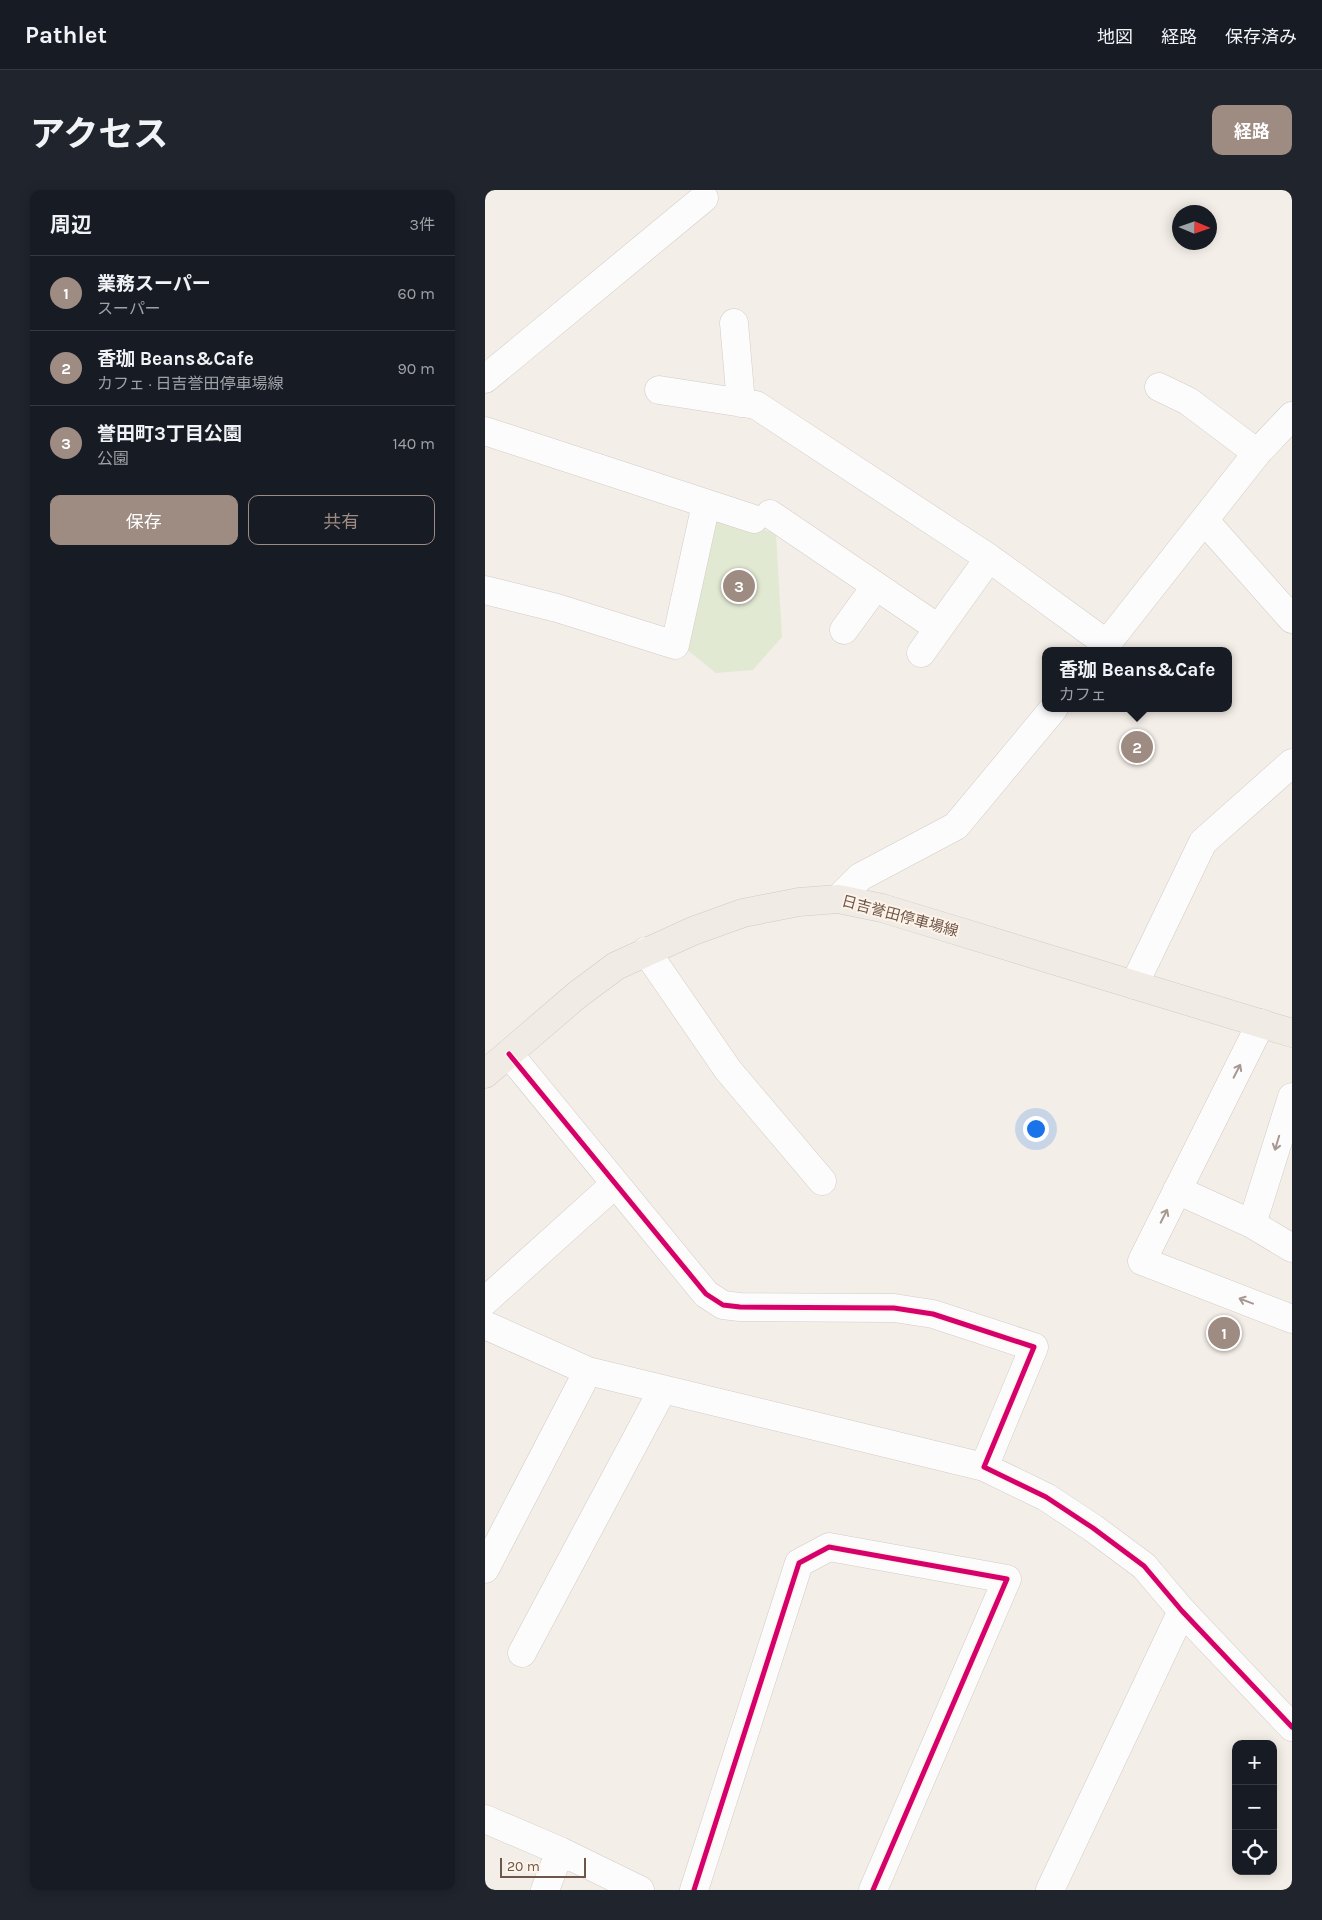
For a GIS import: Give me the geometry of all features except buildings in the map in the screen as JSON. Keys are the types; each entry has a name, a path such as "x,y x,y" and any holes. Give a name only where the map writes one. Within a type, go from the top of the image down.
{"main road":[{"name":"日吉誉田停車場線","path":"485,1074 577,995 616,966 645,951 743,913 799,902 839,899 882,908 1292,1033"}],"street":[{"path":"485,379 704,198"},
{"path":"734,322 741,403"},
{"path":"1159,387 1188,401 1257,453"},
{"path":"659,390 756,405 989,558 1103,647"},
{"path":"1105,647 1257,453 1292,416"},
{"path":"485,432 706,504 761,516 876,586 939,628"},
{"path":"485,590 557,608 675,645 706,504"},
{"path":"1205,521 1292,619"},
{"path":"921,653 989,558"},
{"path":"844,630 876,586"},
{"path":"839,899 860,877 955,826 1050,712"},
{"path":"1134,985 1203,842 1292,763"},
{"path":"645,951 728,1070 822,1181"},
{"path":"1261,1023 1141,1261 1292,1318"},
{"path":"509,1054 706,1294 723,1305 740,1307 894,1308 933,1314 1034,1347 984,1467"},
{"path":"1252,1224 1292,1096"},
{"path":"485,1301 615,1184"},
{"path":"1177,1190 1252,1224 1292,1248"},
{"path":"487,1330 588,1370 984,1467 1046,1497 1093,1528 1144,1566 1181,1611 1292,1727"},
{"path":"485,1569 588,1370"},
{"path":"522,1653 663,1389"},
{"path":"694,1890 799,1564 829,1547 1007,1579 873,1890"},
{"path":"1050,1890 1181,1611"},
{"path":"485,1819 561,1851 640,1890"},
{"path":"545,1890 561,1851"}],"green space":[{"path":"727,516 776,534 782,637 753,670 716,673 686,649 713,521"}],"cycle path":[{"path":"509,1054 706,1294 723,1305 740,1307 894,1308 933,1314 1034,1347 984,1467 1046,1497 1093,1528 1144,1566 1182,1611 1292,1727"},
{"path":"694,1890 799,1563 829,1547 1007,1579 873,1890"}],"place":[{"name":"誉田町3丁目公園","path":"739,586"},
{"name":"香珈 Beans&Cafe","path":"1137,747"},
{"name":"業務スーパー","path":"1224,1333"}]}
